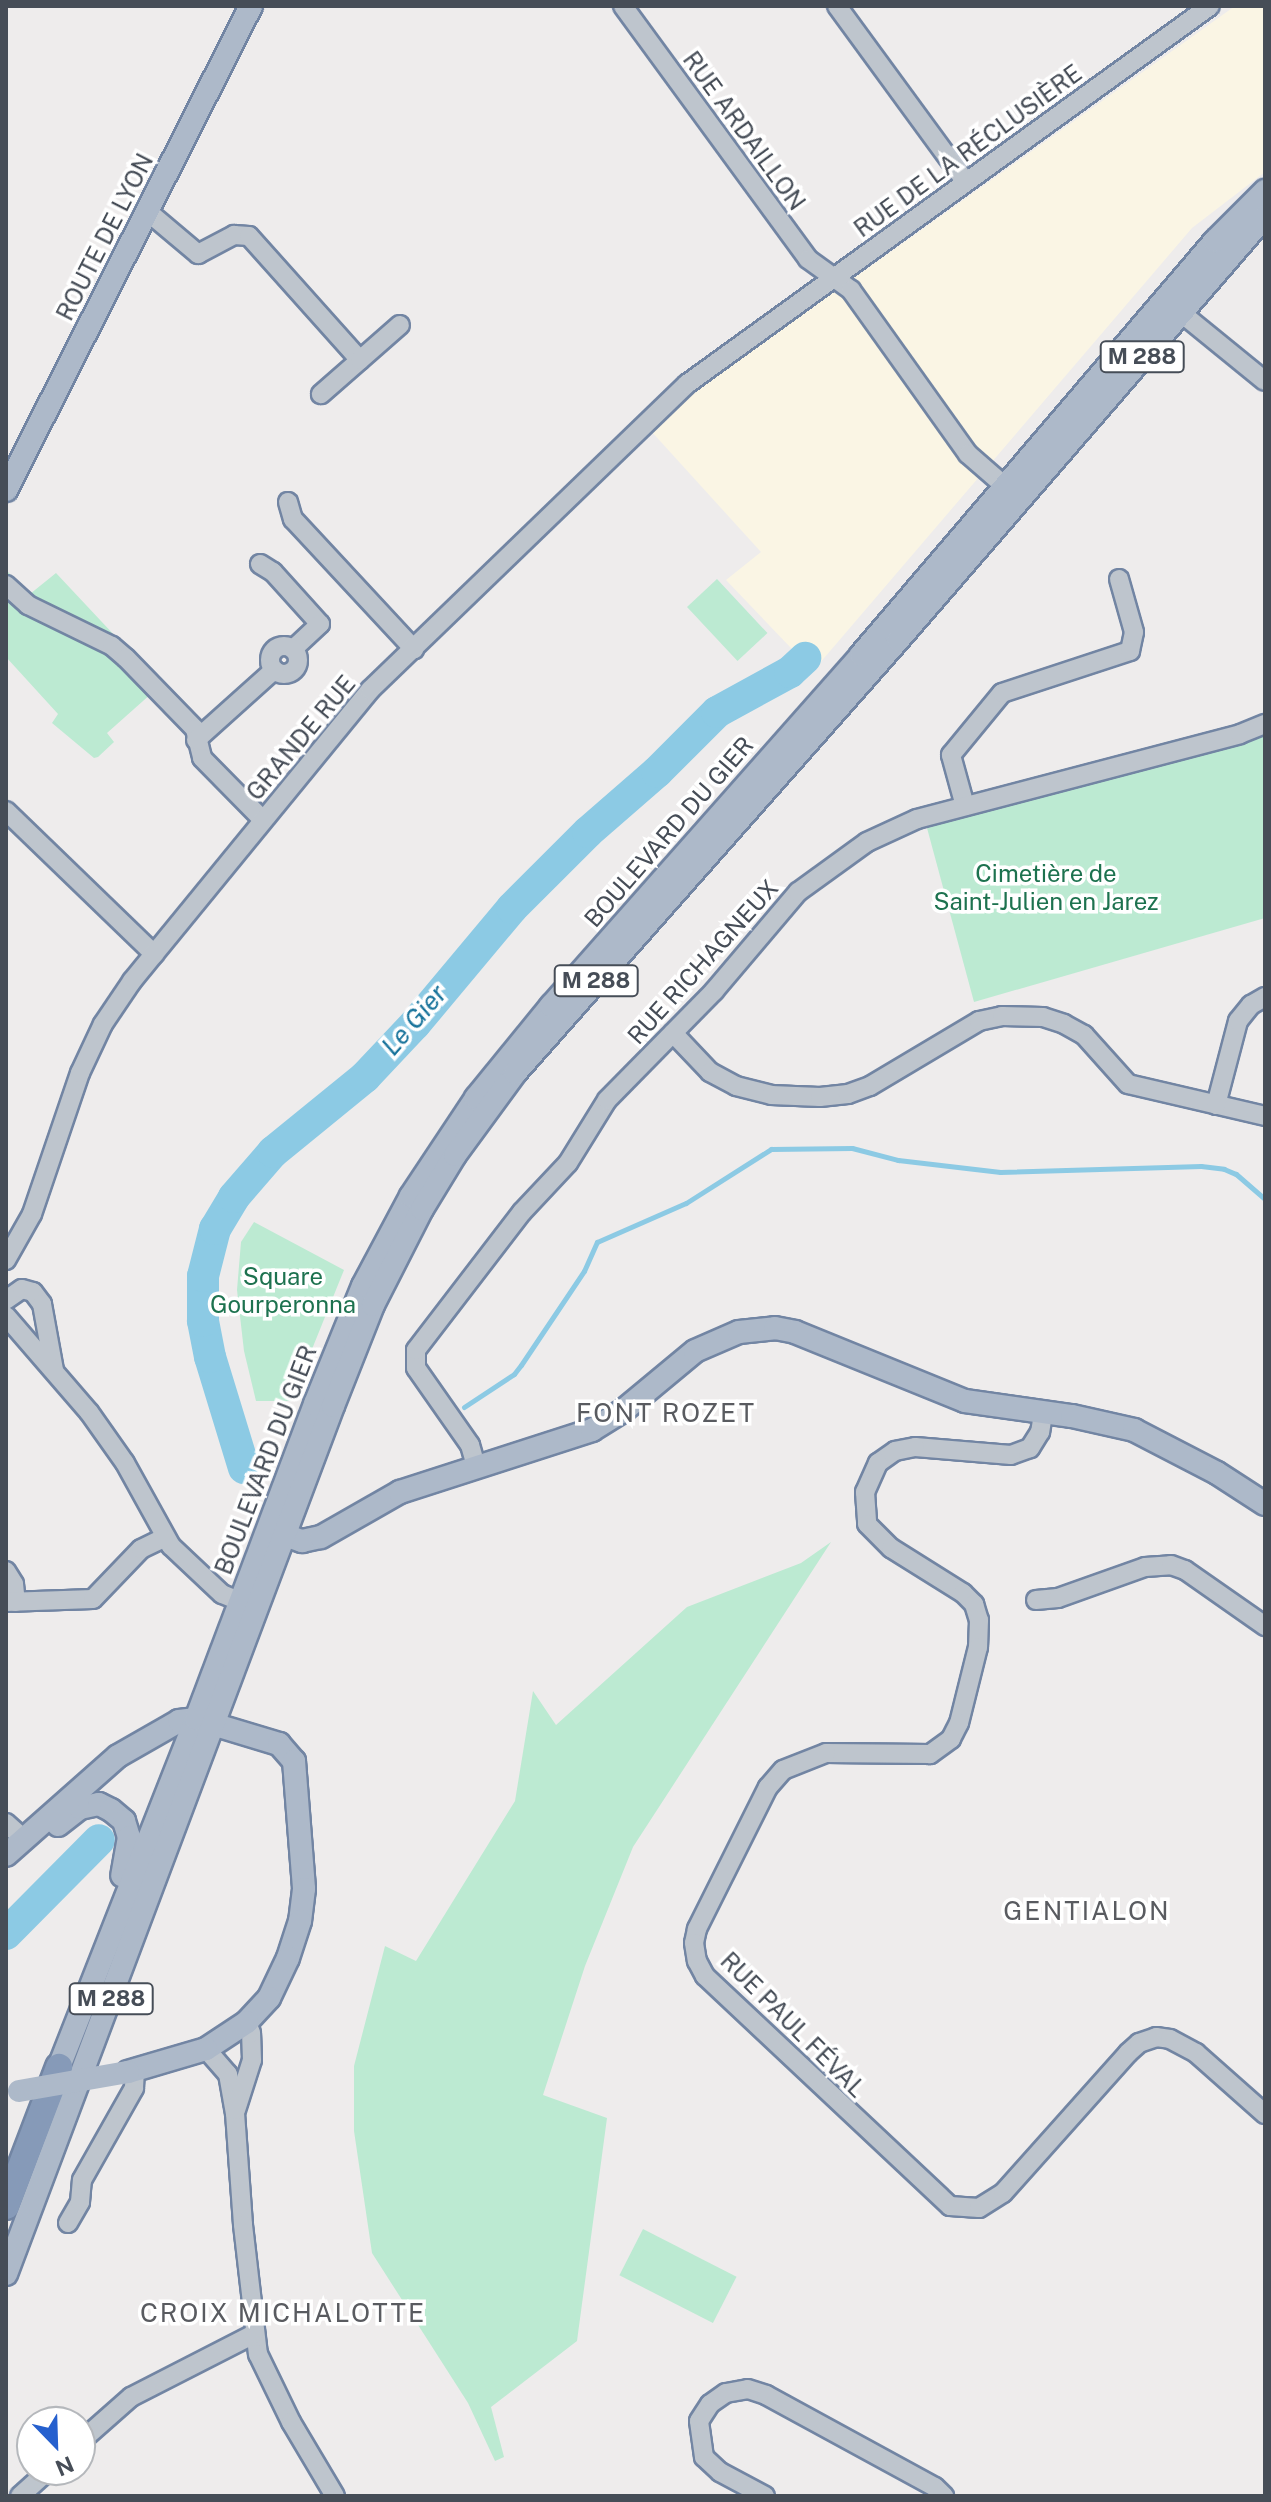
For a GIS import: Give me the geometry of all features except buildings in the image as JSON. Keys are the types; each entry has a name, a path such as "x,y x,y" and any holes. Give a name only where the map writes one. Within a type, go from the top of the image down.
{"highway":[{"path":"6,2206 59,2067"}],"main road":[{"name":"ROUTE DE LYON","path":"6,490 251,6"},
{"name":"M 288","path":"1013,493 1215,241 1265,191"},
{"name":"M 288","path":"1013,493 1265,216"},
{"name":"BOULEVARD DU GIER","path":"206,1721 277,1532 363,1286 411,1196 476,1098 551,1006 1013,493"},
{"path":"277,1532 302,1541 321,1537 400,1492 592,1430 624,1410 695,1351 727,1335 761,1329 795,1332 965,1401 1072,1416 1134,1430 1203,1465 1265,1504"},
{"path":"6,1855 99,1771 142,1739 179,1721 206,1721 279,1744 294,1761 298,1778 304,1889 300,1921 269,1998 247,2022 206,2049 132,2071 13,2093"},
{"name":"M 288","path":"70,2036 206,1721"},
{"name":"M 288","path":"6,2274 206,1721"},
{"path":"6,1872 80,1808 99,1804 124,1821 130,1848 59,2067"},
{"path":"6,1872 24,1839"}],"street":[{"name":"RUE ARDAILLON","path":"623,6 808,259 851,290 968,454 1013,493"},
{"path":"837,6 966,182"},
{"name":"RUE DE LA RÉCLUSIÈRE","path":"753,335 1210,6"},
{"path":"147,211 198,254 234,235 249,236 360,360"},
{"path":"1180,312 1265,381"},
{"path":"321,394 400,325"},
{"name":"GRANDE RUE","path":"6,1260 32,1214 89,1052 103,1024 154,954 362,699 687,384 753,335"},
{"path":"288,502 293,519 414,649"},
{"path":"196,740 274,670 270,661 272,652 280,647 293,649 320,624 273,572 260,564"},
{"path":"965,806 951,755 1002,693 1130,651 1134,632 1119,579"},
{"path":"6,585 46,615 112,646 195,729 202,758 263,820"},
{"name":"RUE RICHAGNEUX","path":"476,1466 472,1449 458,1425 416,1368 416,1350 522,1212 568,1163 596,1113 673,1033 798,892 879,835 917,819 1240,734 1265,724"},
{"path":"6,811 154,954"},
{"path":"1216,1105 1238,1021 1251,1005 1265,997"},
{"path":"673,1033 710,1072 736,1086 771,1095 820,1097 848,1094 870,1086 979,1021 1002,1016 1043,1017 1084,1035 1128,1084 1265,1116"},
{"path":"6,1300 22,1289 33,1292 42,1304 54,1370"},
{"path":"6,1316 94,1419 125,1463 164,1538 198,1574 249,1605"},
{"name":"RUE PAUL FÉVAL","path":"1043,1414 1040,1432 1030,1448 1011,1455 915,1447 895,1451 874,1470 865,1492 864,1509 872,1530 891,1548 963,1593 977,1612 978,1647 959,1723 951,1739 930,1754 826,1753 783,1770 768,1787 697,1929 694,1943 697,1961 705,1976 950,2206 979,2208 1003,2193 1128,2053 1139,2043 1156,2037 1170,2039 1196,2053 1265,2114"},
{"path":"6,1571 14,1584 11,1602 93,1599 141,1549 164,1538"},
{"path":"1036,1600 1058,1598 1145,1567 1171,1565 1185,1570 1265,1626"},
{"path":"6,1823 24,1839"},
{"path":"235,2113 252,2060 251,2033 247,2022"},
{"path":"206,2049 228,2074 235,2113 258,2354 276,2394 335,2496"},
{"path":"68,2223 80,2202 82,2180 134,2088 132,2071"},
{"path":"96,2428 131,2397 254,2334"},
{"path":"765,2496 720,2472 704,2457 699,2421 710,2404 726,2393 748,2389 766,2395 935,2487 944,2496"}],"shaded area":[{"path":"1235,6 1265,6 1265,172 1192,228 813,671 726,580 761,552 651,431 693,388 864,271"}],"green space":[{"path":"6,570 30,594 56,573 161,685 107,733 114,742 98,757 94,758 52,723 58,714 6,657"},
{"path":"717,579 767,633 737,661 687,607"},
{"name":"Cimetière de Saint-Julien en Jarez","path":"1265,731 1265,918 974,1002 927,828"},
{"name":"Square Gourperonna","path":"254,1222 344,1270 291,1401 256,1401 244,1351 237,1290 241,1242"},
{"path":"831,1542 633,1847 585,1966 543,2095 607,2118 577,2341 491,2407 504,2457 495,2461 468,2403 372,2253 354,2131 354,2066 385,1946 416,1961 515,1801 533,1691 556,1725 687,1607 801,1563"},
{"path":"643,2229 737,2277 713,2323 619,2275"}],"waterway":[{"name":"Le Gier","path":"244,1468 210,1357 203,1321 203,1276 215,1229 234,1197 273,1152 365,1077 415,1024 512,908 588,832 657,772 717,712 790,672 805,658"},
{"path":"464,1407 514,1374 584,1271 597,1242 686,1203 771,1149 852,1148 898,1160 1000,1172 1201,1166 1236,1174 1265,1199"},
{"name":"Le Gier","path":"6,1934 99,1840"}],"district":[{"name":"FONT ROZET","path":"666,1413"},
{"name":"GENTIALON","path":"1087,1911"},
{"name":"CROIX MICHALOTTE","path":"283,2313"}]}
